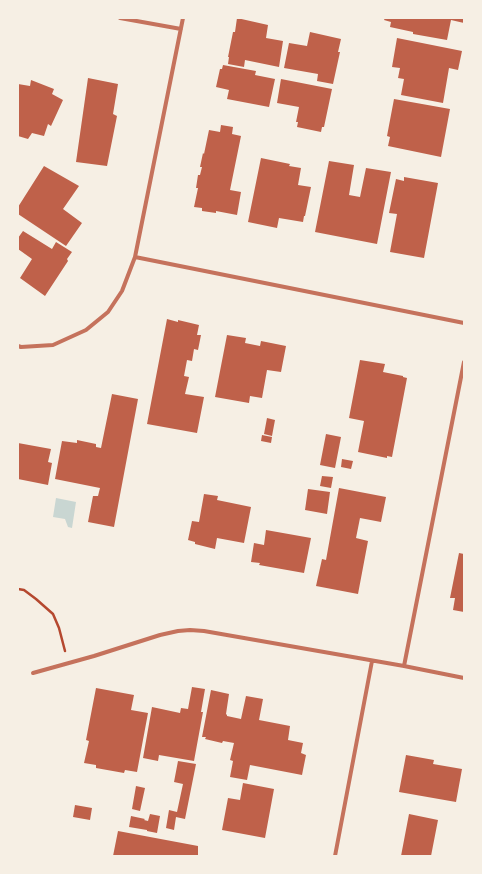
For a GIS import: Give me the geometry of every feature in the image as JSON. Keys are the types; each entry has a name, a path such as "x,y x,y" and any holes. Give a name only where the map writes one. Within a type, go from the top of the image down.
{"street":[{"path":"120,18 181,29"},
{"path":"18,346 53,345 86,330 108,312 122,291 135,257 183,18"},
{"path":"135,257 464,323"},
{"path":"404,666 464,362"},
{"path":"33,673 160,635 190,630 204,631 404,666 464,678"},
{"path":"335,856 372,661"}],"path":[{"path":"18,589 24,590 53,614 59,628 67,664"}],"shaded area":[{"path":"56,498 76,502 72,528 68,527 65,519 53,517"}],"building":[{"path":"237,18 268,25 266,38 283,41 279,67 245,60 244,67 228,64 228,57"},
{"path":"385,18 464,18 464,23 451,20 447,40 413,34 413,32 390,27 391,22 384,20"},
{"path":"310,32 341,39 338,52 340,52 333,84 317,81 318,74 284,68 289,43 307,46"},
{"path":"397,38 462,51 458,70 449,68 443,103 401,95 404,79 398,78 400,68 392,67"},
{"path":"223,65 256,71 255,75 275,79 269,107 227,99 229,90 216,87 220,69 222,69"},
{"path":"88,78 118,84 113,114 117,116 107,166 76,162"},
{"path":"281,79 332,89 324,127 322,127 321,132 297,127 298,122 296,122 299,107 277,103"},
{"path":"31,80 54,89 52,94 63,100 51,126 48,124 44,136 32,133 28,139 18,136 18,84 30,86"},
{"path":"394,99 450,109 441,157 388,146 390,137 387,136"},
{"path":"221,125 233,127 232,134 241,136 230,190 241,192 237,215 216,211 216,213 202,211 202,208 194,207 198,188 196,188 198,175 200,175 202,167 200,167 209,130 220,132"},
{"path":"261,158 290,164 289,166 301,168 298,185 311,187 303,222 279,218 277,228 248,222"},
{"path":"329,161 354,165 349,195 360,197 366,168 391,172 377,244 315,232"},
{"path":"44,166 79,186 63,209 82,223 66,246 18,214 18,207"},
{"path":"404,177 438,183 424,258 390,252 397,214 389,213 396,179 404,181"},
{"path":"23,231 52,249 56,242 72,252 67,259 68,261 45,296 20,278 32,259 18,249 18,238"},
{"path":"167,319 199,325 197,335 201,335 198,350 194,349 192,361 187,360 184,376 189,377 185,394 204,397 197,433 147,424"},
{"path":"227,335 246,338 245,343 260,346 261,341 286,346 281,372 267,370 262,398 250,396 249,403 215,397"},
{"path":"360,360 385,364 383,372 407,378 392,457 387,456 387,458 358,452 364,421 349,418"},
{"path":"112,394 138,399 114,527 88,522 93,496 98,496 100,488 55,479 62,441 77,443 77,440 96,444 96,447 101,448"},
{"path":"267,418 275,420 272,436 264,434"},
{"path":"326,434 341,437 335,468 320,465"},
{"path":"262,435 272,437 271,443 261,441"},
{"path":"18,443 51,449 48,462 52,463 48,485 18,479"},
{"path":"342,459 353,461 351,469 341,467"},
{"path":"322,476 333,477 331,488 320,486"},
{"path":"339,488 386,497 381,522 360,518 356,538 368,541 358,594 316,586 322,559 326,560"},
{"path":"308,489 330,492 327,514 305,510"},
{"path":"204,494 218,496 217,500 251,507 244,543 217,538 215,549 195,544 195,542 188,540 192,521 199,522"},
{"path":"266,530 311,538 304,573 259,565 260,563 251,562 254,543 264,545"},
{"path":"459,553 464,554 464,612 453,610 455,598 450,598"},
{"path":"192,687 205,689 201,712 203,712 194,761 159,755 158,761 143,758 152,707 180,713 181,708 188,709"},
{"path":"96,688 134,695 131,710 148,713 137,772 125,770 124,773 96,768 96,765 84,763 89,741 86,740"},
{"path":"211,690 229,694 226,714 227,716 241,719 246,696 263,699 259,720 290,726 288,740 303,743 301,753 306,755 302,775 250,765 247,780 230,777 233,761 230,760 234,743 223,741 222,743 202,737"},
{"path":"406,755 434,760 433,764 462,769 456,802 399,792"},
{"path":"178,761 196,764 185,819 176,817 174,830 166,828 169,810 177,812 183,784 174,782"},
{"path":"243,783 274,789 265,838 222,830 228,798 240,800"},
{"path":"136,786 145,788 140,811 132,809"},
{"path":"75,805 92,808 90,820 73,817"},
{"path":"150,814 160,816 157,833 129,827 131,816 148,821"},
{"path":"409,814 438,820 431,856 401,856"},
{"path":"118,831 198,846 198,856 113,856"}]}
